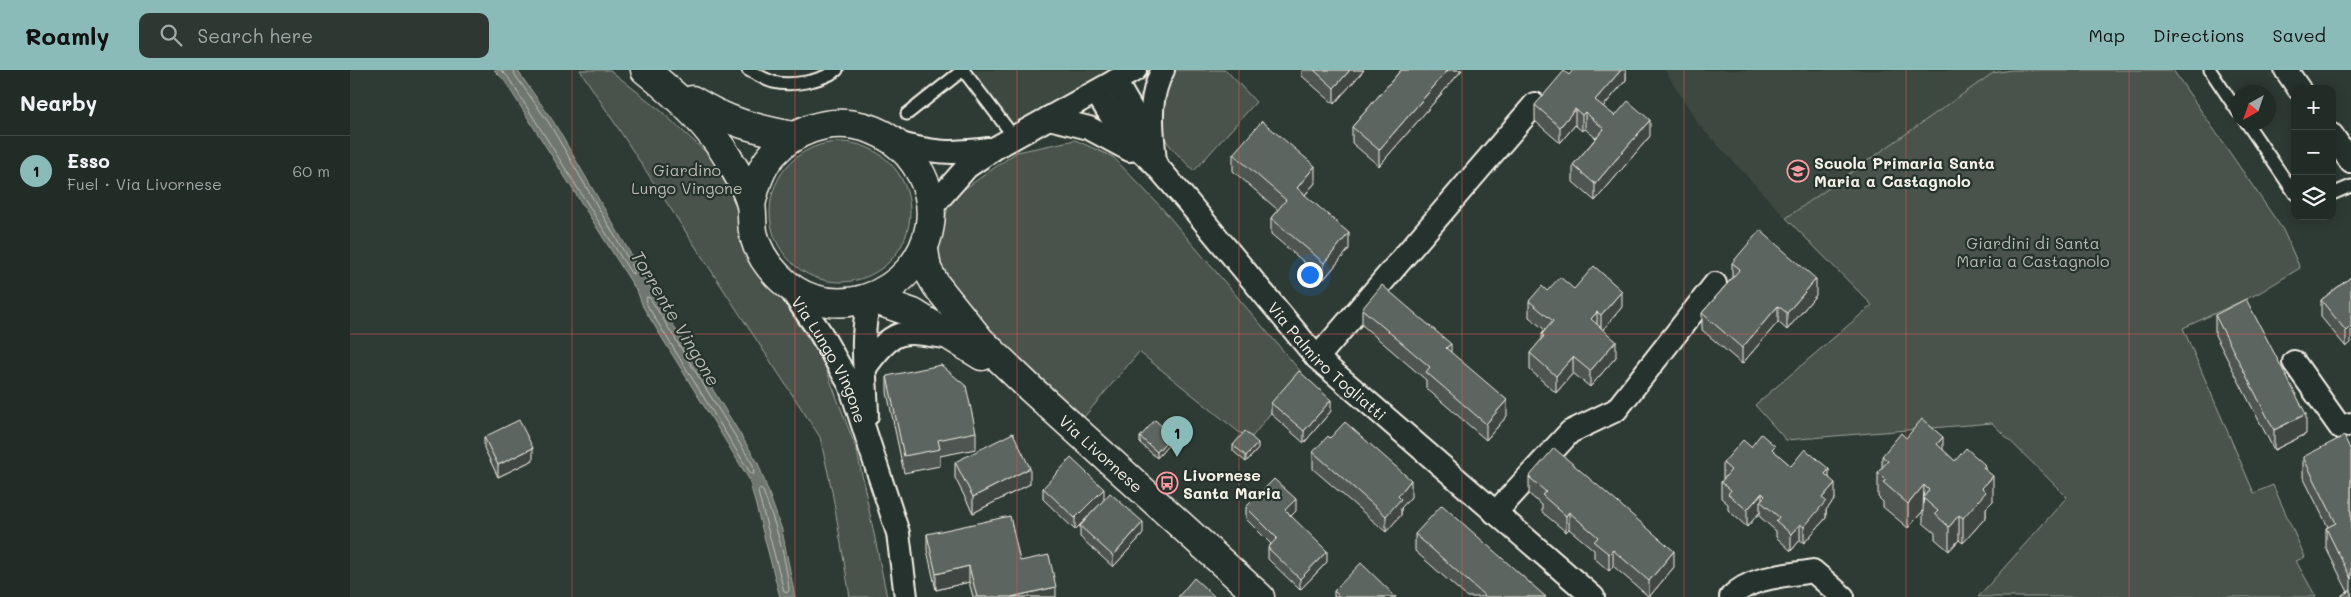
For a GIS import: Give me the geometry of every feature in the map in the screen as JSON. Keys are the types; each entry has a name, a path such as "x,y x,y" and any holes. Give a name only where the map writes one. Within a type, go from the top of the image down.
{"main road":[{"name":"Via Livornese","path":"650,74 720,118 759,130 793,136"},
{"name":"Via Livornese","path":"650,74 706,128 727,156 751,205"},
{"name":"Via Livornese","path":"846,123 873,129 897,142 914,161 926,183 931,208 929,233 924,250 907,274 890,288 870,298 842,303 814,299 788,286 767,264 754,236 751,205 757,178 772,155 793,136 818,126 846,123"},
{"name":"Via Livornese","path":"924,250 927,269 951,307 980,340 1031,389 1260,597"},
{"name":"Via Livornese","path":"870,298 913,313 1031,389"}],"street":[{"path":"931,208 967,167 1004,143 1134,70"},
{"path":"1155,164 1151,103 1156,83 1163,70"},
{"path":"2286,70 2297,85"},
{"path":"1115,81 1140,124 1155,164"},
{"name":"Via Palmiro Togliatti","path":"1096,92 1123,135 1155,164 1240,263 1317,358 1593,597"},
{"path":"1317,358 1536,104"},
{"path":"1049,118 1103,133 1155,164"},
{"path":"2336,141 2351,162"},
{"path":"897,142 928,151 956,153 1004,143"},
{"path":"1495,513 1570,432 1616,410 1715,284"},
{"name":"Via Lungo Vingone","path":"788,286 820,332 850,385 898,533 906,597"},
{"name":"Via Lungo Vingone","path":"868,436 865,316 870,298"},
{"name":"Via Lungo Vingone","path":"865,368 880,347 894,336 910,332 956,339"},
{"path":"2294,362 2340,427 2351,424"},
{"path":"1731,597 1738,590 1759,580 1813,571 1843,597"}],"lane":[{"path":"748,70 773,82 788,84 816,79 837,70"},
{"path":"907,114 963,70 1004,143"},
{"path":"2210,70 2231,102"},
{"path":"2251,130 2291,188"},
{"path":"2336,192 2351,186"}],"shaded area":[{"path":"963,70 1135,70 1014,137"},
{"name":"Scuola Primaria Santa Maria a Castagnolo","path":"1665,70 2012,70 1993,73 1786,218 1699,125"}],"green space":[{"name":"Giardino Lungo Vingone","path":"580,70 610,70 661,111 710,156 732,195 751,259 781,298 823,361 857,451 887,597 850,597 832,491 820,437"},
{"path":"1174,70 1226,70 1256,102 1194,171 1168,143 1161,126 1161,101"},
{"name":"Giardini di Santa Maria a Castagnolo","path":"2012,70 2173,70 2283,230 2300,268 2259,293 2183,328 2254,493 2273,485 2305,557 2296,561 2316,597 1978,597 2067,497 1992,423 1786,440 1755,405 1872,305 1786,218 1993,73"},
{"path":"1075,140 1113,157 1160,206 1302,373 1252,437 1240,433 1139,352 1084,417 969,311 937,257 948,207 960,192 1017,152"},
{"path":"840,142 854,143 867,147 889,163 905,185 909,198 909,226 905,239 889,261 867,277 854,281 840,282 826,281 813,277 791,261 775,239 771,226 770,212 771,198 775,185 791,163 813,147 826,143"}],"water":[{"path":"494,70 517,70 553,121 657,299 758,463 782,530 795,597 780,597 749,479 643,307 638,293 504,80"}],"building":[{"path":"1314,70 1350,70 1334,88"},
{"path":"1401,70 1448,70 1379,150 1352,127"},
{"path":"1573,70 1621,70 1595,100 1615,116 1628,101 1650,120 1595,184 1573,165 1604,129 1585,112 1582,115 1575,109 1560,127 1535,105 1564,71 1569,75"},
{"path":"1262,121 1315,166 1297,188 1349,233 1324,263 1271,218 1286,200 1233,154"},
{"path":"1760,230 1816,279 1787,313 1778,306 1742,348 1702,313 1740,269 1732,263"},
{"path":"1594,266 1622,291 1601,315 1597,312 1591,319 1616,341 1590,371 1573,357 1556,376 1530,353 1553,321 1529,301 1542,286 1547,291 1560,277 1574,289"},
{"path":"2351,277 2351,326 2346,331 2321,300"},
{"path":"1382,285 1451,344 1446,348 1507,400 1486,424 1426,372 1430,367 1362,309"},
{"path":"2246,299 2306,414 2274,430 2215,315"},
{"path":"941,365 966,386 976,432 938,440 940,449 904,456 887,376"},
{"path":"1299,371 1331,400 1304,431 1271,403"},
{"path":"1922,419 1943,437 1937,444 1955,461 1966,448 1985,465 1983,468 1993,476 1982,488 1986,492 1963,518 1959,515 1949,527 1935,514 1938,511 1923,498 1929,490 1924,485 1908,504 1883,482 1886,480 1878,472 1888,461 1882,456 1901,433 1906,438"},
{"path":"519,420 533,448 498,465 484,437"},
{"path":"1155,420 1172,435 1157,452 1140,437"},
{"path":"1345,422 1411,480 1398,496 1401,499 1386,516 1313,452"},
{"path":"1245,431 1258,443 1246,456 1233,445"},
{"path":"1013,433 1030,468 973,497 955,462"},
{"path":"1761,434 1775,446 1772,449 1791,466 1805,449 1829,469 1825,474 1835,483 1822,498 1826,501 1804,527 1800,524 1791,534 1776,521 1779,517 1760,501 1765,496 1762,493 1747,510 1728,494 1731,490 1721,482 1731,470 1723,463 1743,440 1751,447"},
{"path":"2344,436 2351,451 2351,579 2326,528 2336,523 2303,457"},
{"path":"1554,448 1674,551 1649,581 1613,550 1609,554 1594,542 1598,537 1569,512 1566,516 1542,495 1546,492 1529,477"},
{"path":"1071,458 1104,489 1075,518 1043,488"},
{"path":"1274,479 1296,499 1285,510 1327,551 1300,579 1268,548 1277,538 1246,507"},
{"path":"1110,493 1143,522 1113,556 1080,526"},
{"path":"1442,505 1546,597 1486,597 1415,534"},
{"path":"1010,516 1020,561 1049,555 1056,587 1011,597 977,597 969,566 936,574 927,534"},
{"path":"1361,563 1396,597 1340,597 1334,591"},
{"path":"1194,578 1215,597 1178,597"},
{"path":"2351,590 2351,597 2343,597 2342,595"}],"place":[{"name":"Scuola Primaria Santa Maria a Castagnolo","path":"1798,171"},
{"name":"Esso","path":"1177,457"},
{"name":"Livornese Santa Maria","path":"1167,483"}],"water label":[{"name":"Torrente Vingone","path":"676,318"}]}
